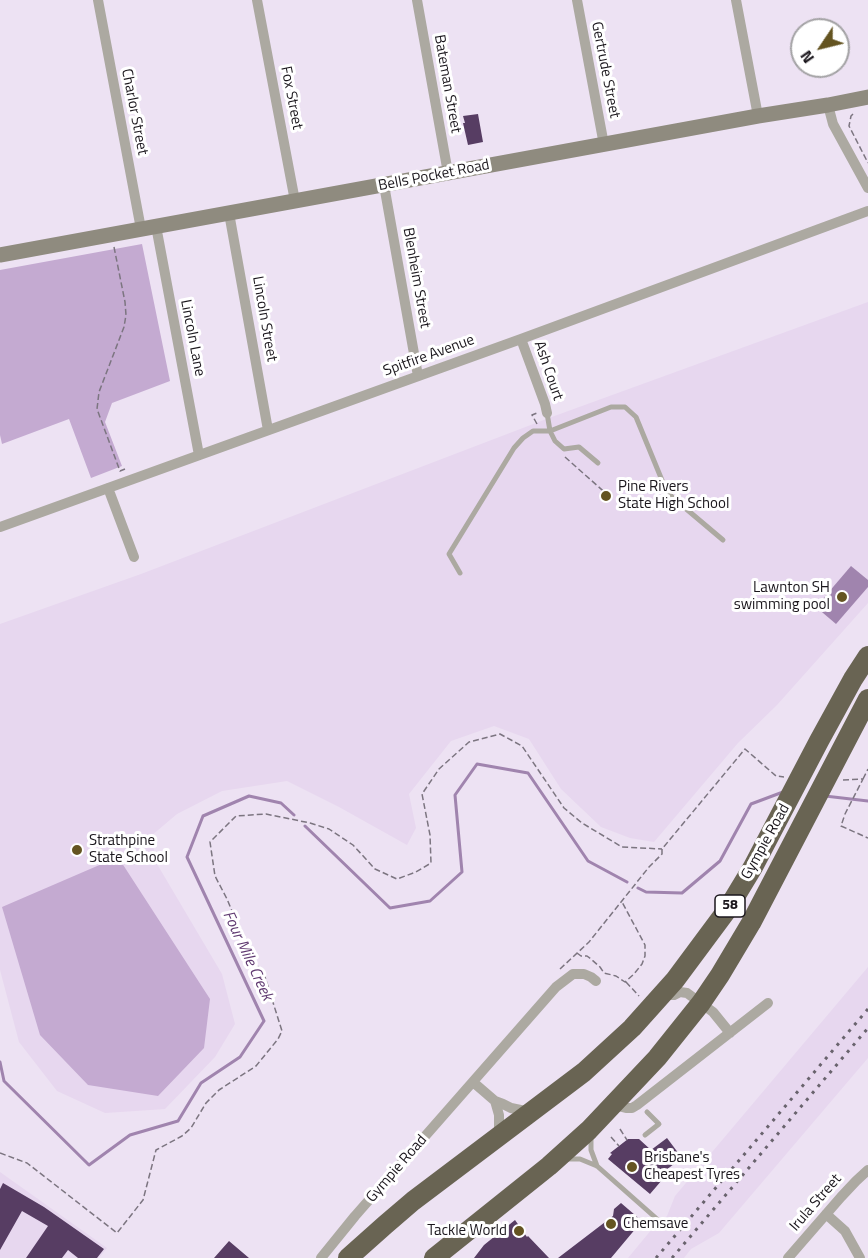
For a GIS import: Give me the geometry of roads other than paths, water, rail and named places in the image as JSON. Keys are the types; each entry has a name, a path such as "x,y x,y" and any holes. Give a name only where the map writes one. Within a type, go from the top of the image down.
{"highway":[{"name":"Gympie Road","path":"348,1258 413,1202 597,1061 662,995 727,910 785,808 794,775 819,741 868,656"},
{"name":"Gympie Road","path":"434,1258 590,1130 657,1058 701,1002 751,923 810,812 836,778 843,747 868,699"}],"main road":[{"name":"Bells Pocket Road","path":"0,255 868,97"}],"street":[{"name":"Charlor Street","path":"98,0 148,227"},
{"name":"Fox Street","path":"257,0 295,201"},
{"name":"Bateman Street","path":"417,0 448,173"},
{"name":"Gertrude Street","path":"577,0 604,145"},
{"path":"736,0 758,116"},
{"path":"828,105 833,124 868,188"},
{"name":"Blenheim Street","path":"384,185 418,376"},
{"name":"Spitfire Avenue","path":"0,527 868,211"},
{"name":"Lincoln Street","path":"229,213 268,430"},
{"name":"Lincoln Lane","path":"148,227 198,455"},
{"name":"Ash Court","path":"521,339 547,413"},
{"path":"108,488 134,557"},
{"path":"819,741 829,748 843,747"},
{"name":"Gympie Road","path":"322,1257 556,987 566,977 579,973 596,981"},
{"path":"662,995 687,993 713,1012 729,1033"},
{"path":"614,1105 626,1108 637,1106 768,1003"},
{"path":"473,1082 495,1101 532,1113"},
{"path":"495,1101 499,1115 499,1137"},
{"name":"Irula Street","path":"788,1258 856,1180 868,1170"},
{"path":"826,1214 845,1231 860,1258"}],"lane":[{"path":"460,573 449,554 514,448 523,438 533,431 550,430 611,407 631,411 640,423 666,490 723,540"},
{"path":"547,413 555,441 564,449 579,447 598,464"},
{"path":"645,1135 659,1124 647,1112"},
{"path":"590,1130 591,1150 597,1166"},
{"path":"558,1158 580,1159 597,1166 657,1219"}],"waterway":[{"name":"Four Mile Creek","path":"305,826 390,908 430,901 462,872 455,795 477,764 528,773 588,861 627,882"},
{"name":"Four Mile Creek","path":"638,888 646,892 682,893 720,861 751,804 783,792"},
{"name":"Four Mile Creek","path":"0,1062 4,1081 89,1165 130,1135 178,1121 201,1083 240,1057 264,1021 187,857 203,816 249,796 281,803 294,815"},
{"name":"Four Mile Creek","path":"825,796 868,801"}],"railway":[{"path":"656,1258 868,1009"},
{"path":"672,1258 868,1028"}],"place":[{"name":"Pine Rivers State High School","path":"606,496"},
{"name":"Lawnton SH swimming pool","path":"842,597"},
{"name":"Strathpine State School","path":"77,850"},
{"name":"Brisbane's Cheapest Tyres","path":"632,1167"},
{"name":"Chemsave","path":"611,1224"},
{"name":"Tackle World","path":"519,1231"}]}
